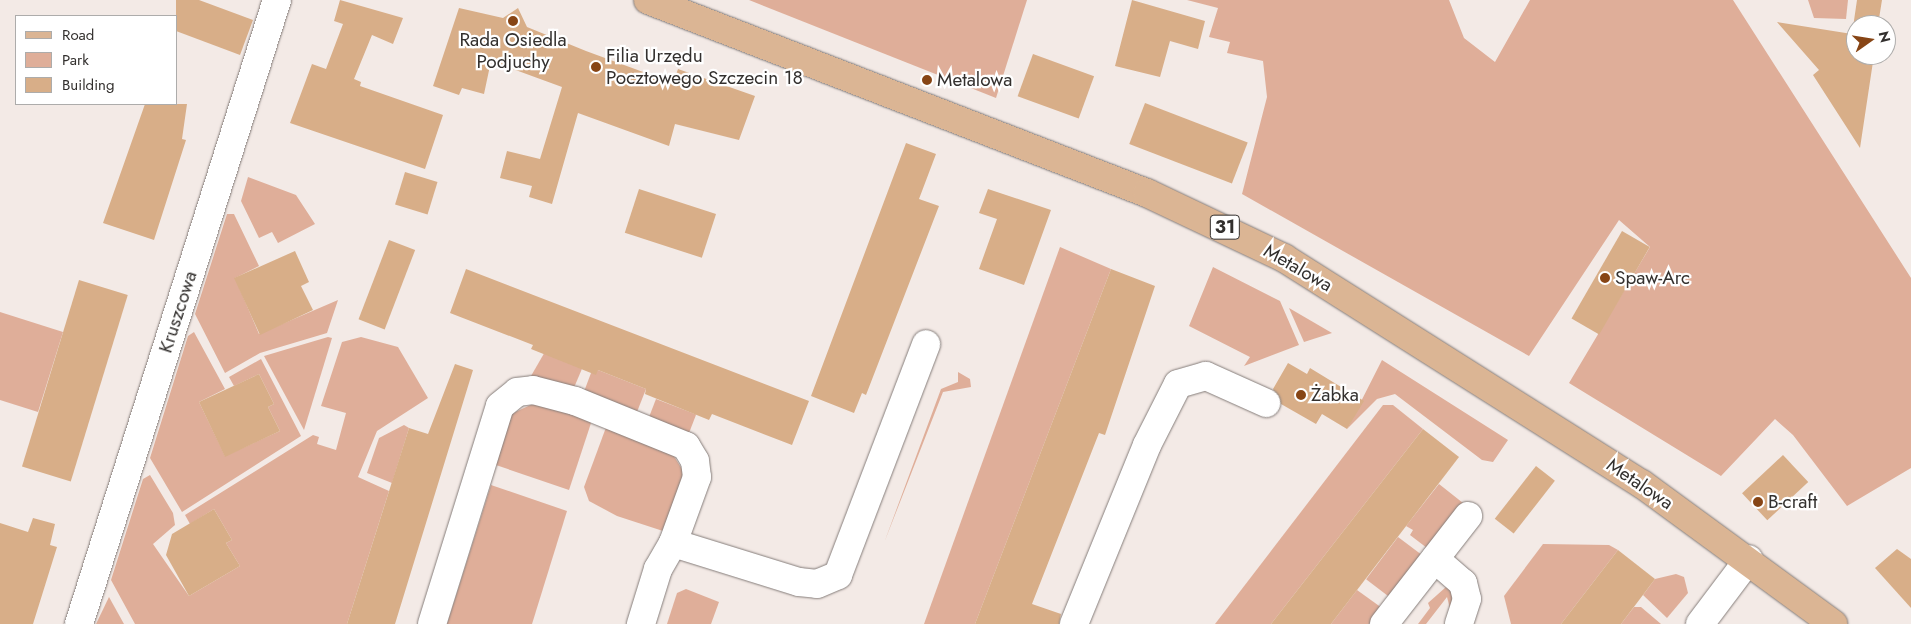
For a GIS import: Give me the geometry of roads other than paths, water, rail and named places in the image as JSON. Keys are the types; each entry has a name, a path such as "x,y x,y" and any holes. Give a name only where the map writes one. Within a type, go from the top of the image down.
{"main road":[{"name":"Metalowa","path":"648,0 1215,222 1284,258 1497,388 1749,560 1833,624"}],"street":[{"name":"Kruszcowa","path":"79,624 277,0"},
{"path":"673,543 799,582 817,584 838,575 926,344"},
{"path":"1074,624 1150,437 1178,384 1206,376 1266,403"},
{"path":"432,624 500,406 517,392 533,390 575,400 686,446 695,461 697,477 673,543 658,569 641,624"},
{"path":"1384,624 1468,516"},
{"path":"1435,558 1455,574 1466,591 1466,614 1459,624"},
{"path":"1700,624 1749,560"}],"place":[{"name":"Rada Osiedla Podjuchy","path":"513,21"},
{"name":"Filia Urzędu Pocztowego Szczecin 18","path":"596,67"},
{"name":"Metalowa","path":"927,80"},
{"name":"Spaw-Arc","path":"1605,278"},
{"name":"Żabka","path":"1301,395"},
{"name":"B-craft","path":"1758,502"}]}
